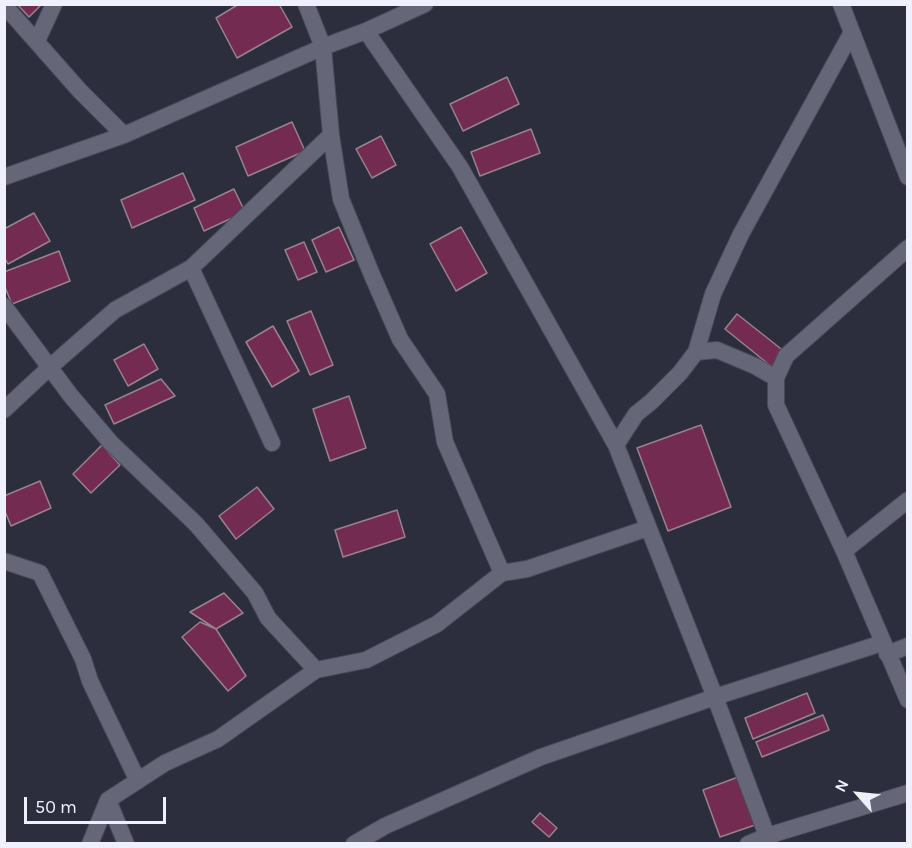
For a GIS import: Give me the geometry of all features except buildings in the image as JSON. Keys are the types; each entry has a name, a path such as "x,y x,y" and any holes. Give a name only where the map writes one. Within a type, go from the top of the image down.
{"street":[{"path":"37,41 54,4"},
{"path":"306,4 323,47 331,135 341,199 400,339 437,394 445,442 502,573"},
{"path":"4,177 124,135 424,4"},
{"path":"841,4 908,177"},
{"path":"4,5 80,91 124,135"},
{"path":"366,31 460,167 616,445 769,840"},
{"path":"616,445 636,414 680,373 696,352 713,294 741,234 852,32"},
{"path":"4,410 116,310 191,268 331,135"},
{"path":"908,248 786,356 776,378 776,405 844,551 908,700"},
{"path":"191,268 272,443"},
{"path":"4,306 71,396 111,443 196,524 255,593 268,618 316,670"},
{"path":"696,352 717,350 755,366 776,378"},
{"path":"844,551 908,500"},
{"path":"90,843 108,800 165,763 218,738 316,670 366,660 438,624 502,573 527,569 648,528"},
{"path":"4,561 40,573 138,781"},
{"path":"354,843 384,826 541,757 715,697 885,649 908,646"},
{"path":"748,843 769,840 908,794"},
{"path":"108,800 126,843"}]}
